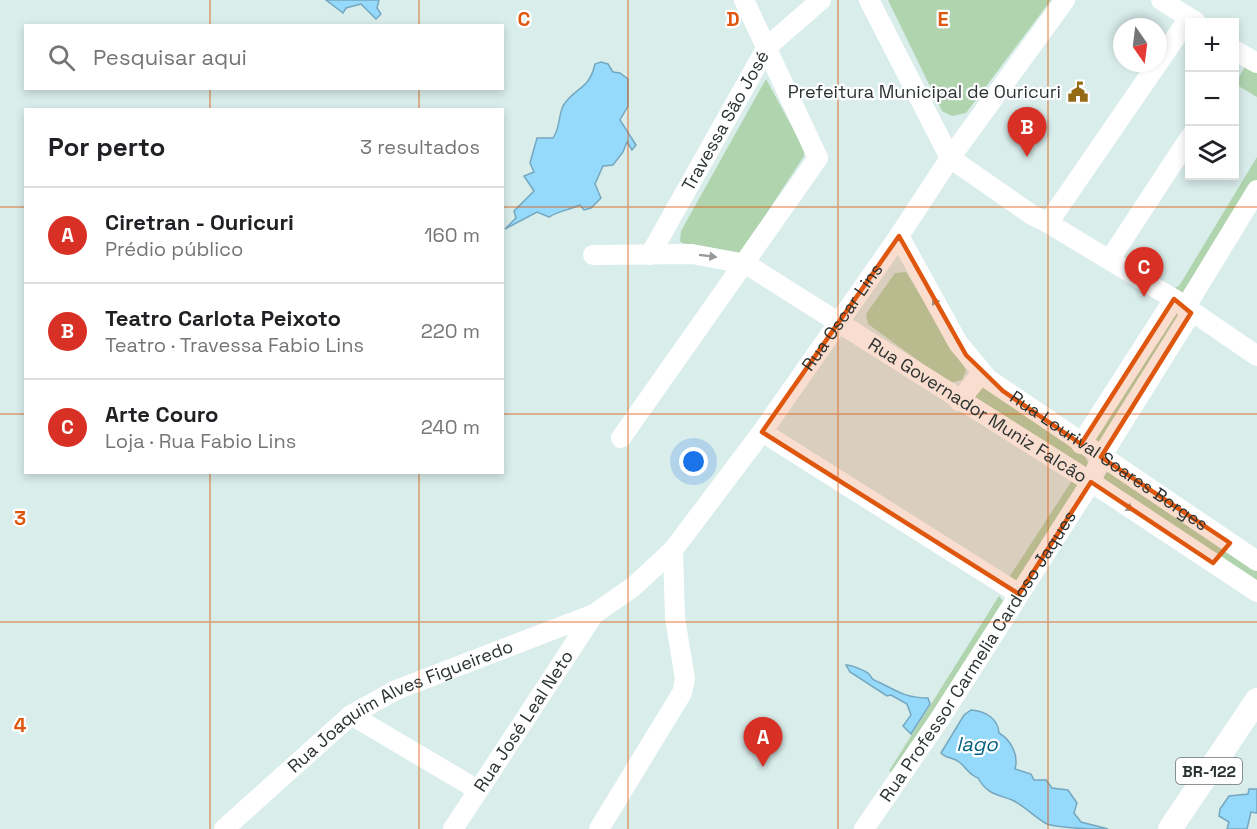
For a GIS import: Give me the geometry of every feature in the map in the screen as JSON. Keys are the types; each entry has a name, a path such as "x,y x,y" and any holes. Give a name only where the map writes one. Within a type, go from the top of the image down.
{"main road":[{"name":"BR-122","path":"1170,829 1254,706"}],"street":[{"path":"621,438 818,159 744,0"},
{"name":"Travessa São José","path":"650,255 767,46 821,0"},
{"path":"869,0 950,158 1032,215 1110,259 1257,356"},
{"name":"Rua Oscar Lins","path":"594,614 633,587 673,550 762,432 899,236 950,158 1065,0"},
{"path":"1161,0 1189,13 1167,48"},
{"path":"1048,223 1152,72"},
{"path":"1110,259 1185,145"},
{"path":"1080,444 1184,306 1257,190"},
{"name":"Rua Lourival Soares Borges","path":"899,236 966,355 982,373 1003,391 1080,444 1257,561"},
{"name":"Rua Governador Muniz Falcão","path":"593,255 692,254 746,264 1091,482 1257,592"},
{"name":"Rua Professor Carmelia Cardoso Jaques","path":"864,829 915,756 1091,482 1101,457 1184,306"},
{"path":"959,400 982,373"},
{"path":"762,432 1019,594"},
{"path":"1213,564 1230,543"},
{"path":"599,829 682,693 685,680 675,618 673,550"},
{"name":"Rua Joaquim Alves Figueiredo","path":"224,829 351,715 396,690 594,614"},
{"name":"Rua José Leal Neto","path":"453,829 594,614"},
{"path":"351,715 477,790"}],"highlighted area":[{"path":"899,236 966,355 1003,391 1081,444 1174,299 1191,313 1101,457 1230,543 1213,563 1091,482 1019,594 762,432"}],"green space":[{"path":"888,0 1051,0 966,113 952,116 942,111"},
{"path":"1246,65 1257,71 1257,97 1239,86 1239,77"},
{"path":"766,79 804,149 804,156 740,254 682,243 680,241 681,231"},
{"path":"1257,157 1257,182 1185,300 1169,290 1179,286"},
{"path":"906,272 966,370 962,380 949,383 868,324 866,314 895,273"},
{"path":"1171,312 1181,312 1102,446 1092,444"},
{"path":"980,388 986,388 1085,456 1089,465 1087,470 976,402 974,396"},
{"path":"1109,470 1257,568 1257,585 1101,481"},
{"path":"1073,479 1083,486 1017,586 1008,579"},
{"path":"999,596 1004,602 896,776 889,771"}],"water":[{"path":"326,0 379,0 377,8 381,14 376,19 361,4 346,8 343,13"},
{"path":"601,62 608,64 613,72 620,73 628,79 628,106 620,120 636,145 632,150 627,142 613,165 603,166 595,184 601,198 591,208 584,210 580,205 549,217 537,212 505,229 516,218 514,211 534,191 524,176 534,172 530,163 537,138 553,138 563,106 589,79 595,64"},
{"path":"846,665 866,672 873,679 900,692 928,698 930,704 911,734 903,726 911,715 907,704 891,695 887,696 850,672"},
{"name":"lago","path":"971,710 986,714 996,723 999,733 1013,748 1016,758 1015,769 1031,774 1034,780 1046,780 1052,788 1068,790 1077,803 1074,813 1081,822 1108,829 1069,828 1047,824 1012,800 988,790 959,762 943,755 941,753 964,715"},
{"path":"1249,789 1257,789 1257,813 1251,812 1247,829 1227,829 1229,822 1219,816 1220,809 1229,796 1248,794"}],"place":[{"name":"Prefeitura Municipal de Ouricuri","path":"1078,92"},
{"name":"Teatro Carlota Peixoto","path":"1027,157"},
{"name":"Arte Couro","path":"1144,297"},
{"name":"Ciretran - Ouricuri","path":"763,767"}]}
